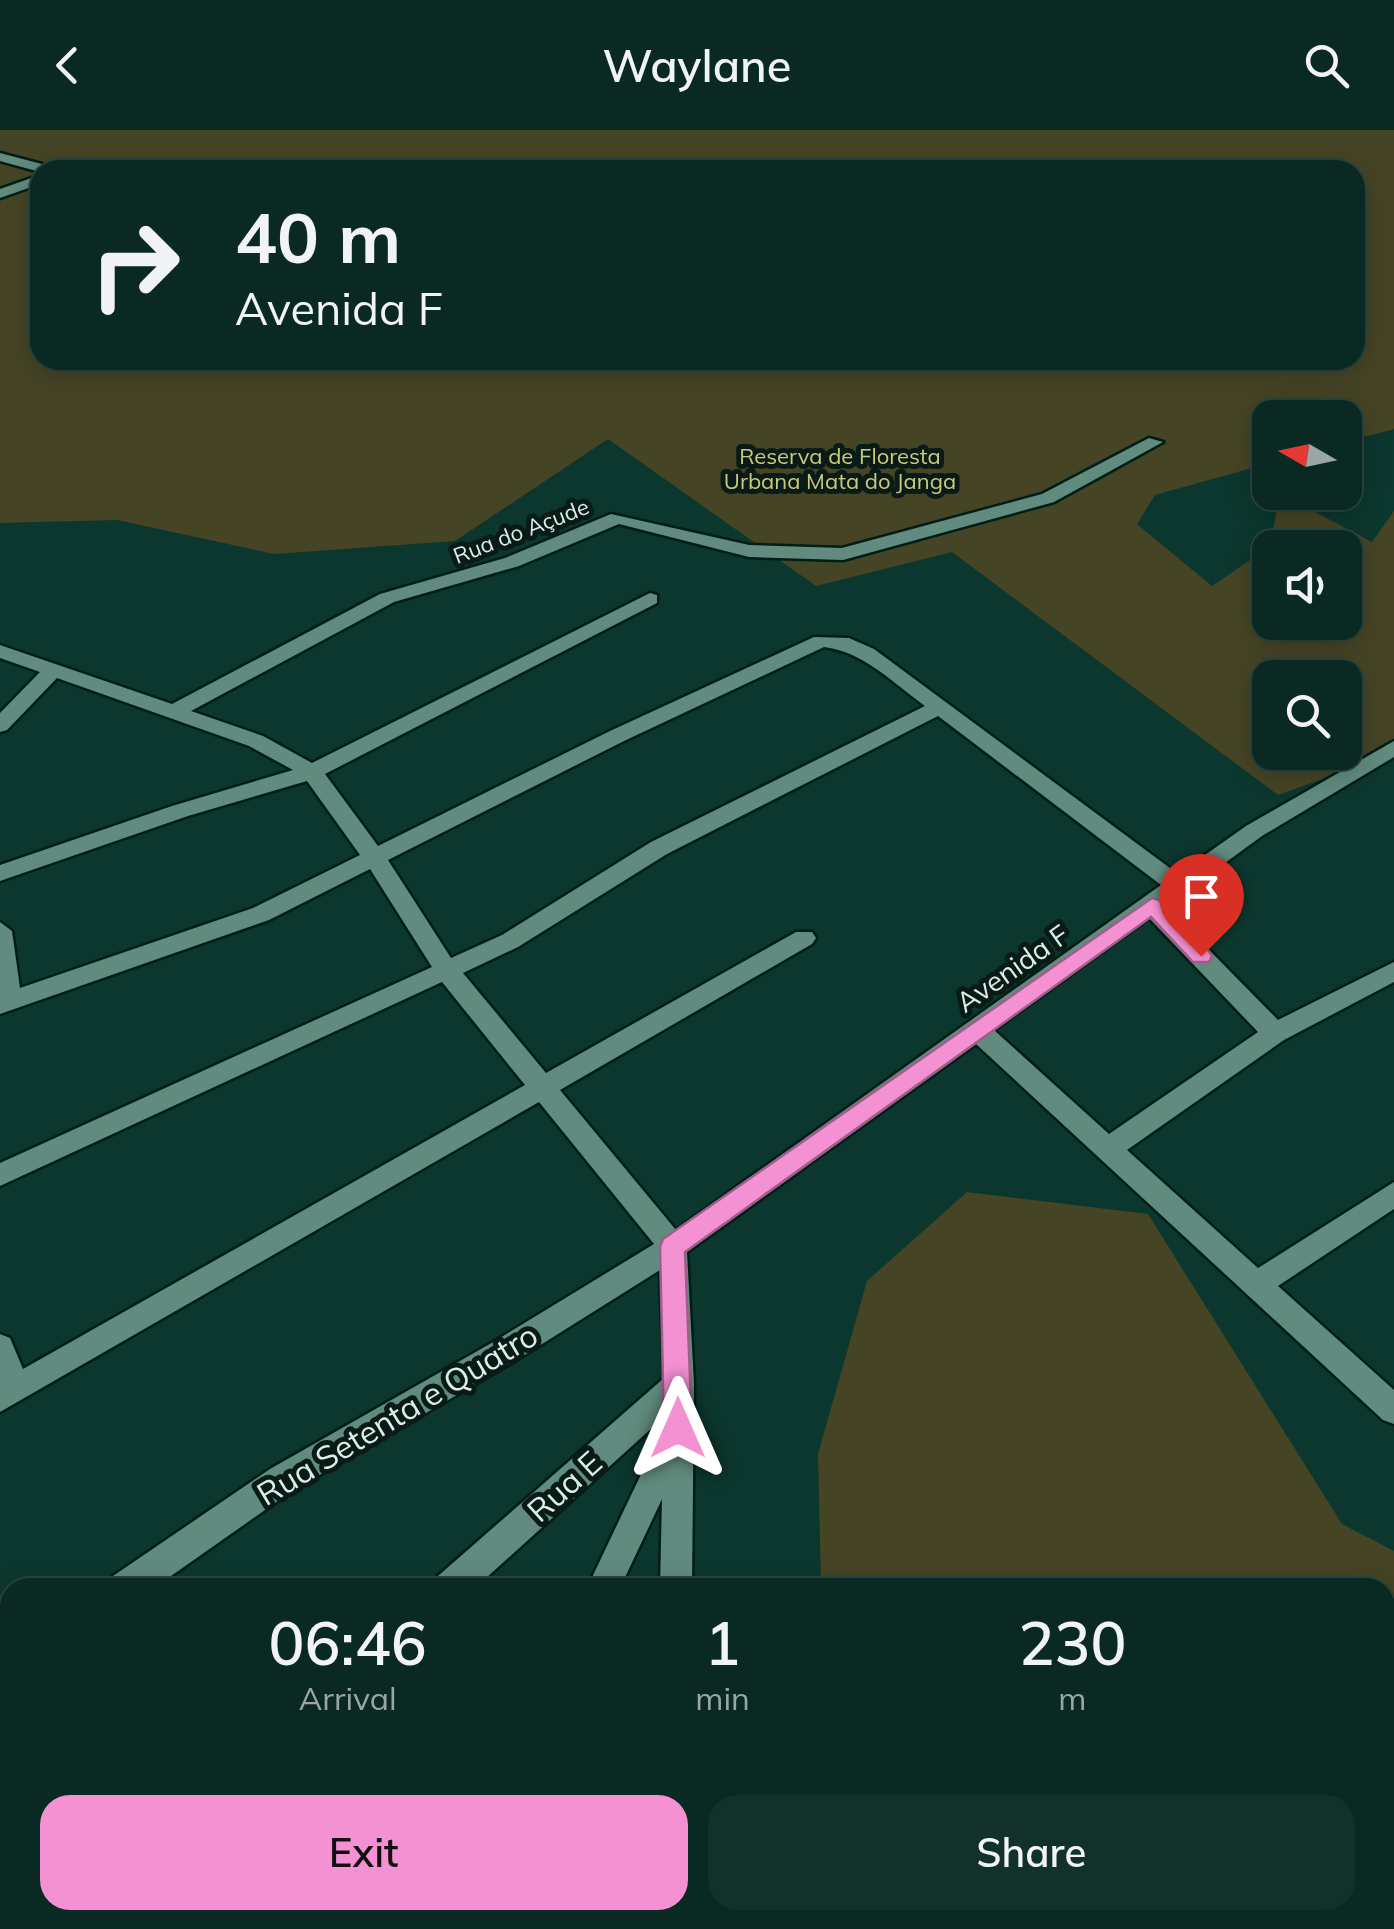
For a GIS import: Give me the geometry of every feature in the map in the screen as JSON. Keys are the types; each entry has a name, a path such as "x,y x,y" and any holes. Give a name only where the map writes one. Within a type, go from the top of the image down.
{"street":[{"path":"0,157 30,165"},
{"path":"0,194 30,183"},
{"name":"Rua do Açude","path":"173,712 311,642 387,598 512,562 618,518 749,551 843,554 1048,498 1155,442"},
{"path":"0,873 180,811 312,772 650,600"},
{"path":"0,931 5,1003 261,914 616,736 821,641 849,644 868,653 1178,886"},
{"path":"0,651 256,742 312,772 374,857 447,971 545,1086 672,1247 679,1384 676,1578"},
{"path":"0,725 54,670"},
{"path":"0,1176 447,971 567,909 660,848 942,706"},
{"name":"Avenida F","path":"672,1247 1254,831 1394,748"},
{"path":"1152,906 1275,1033"},
{"path":"0,1347 7,1394 804,938"},
{"path":"1109,1148 1275,1033 1394,972"},
{"path":"977,1030 1394,1410"},
{"path":"1258,1283 1394,1194"},
{"name":"Rua Setenta e Quatro","path":"139,1578 281,1480 505,1352 672,1247"},
{"name":"Rua E","path":"461,1578 679,1384"},
{"path":"608,1578 678,1428"}],"green space":[{"name":"Reserva de Floresta Urbana Mata do Janga","path":"0,130 1394,130 1394,429 1362,437 1362,400 1252,400 1252,468 1155,495 1137,524 1212,586 1252,559 1252,640 1362,640 1362,537 1372,542 1394,511 1394,753 1362,765 1362,660 1252,660 1252,770 1347,770 1278,795 952,552 816,586 608,439 455,541 274,554 117,520 0,523"},
{"name":"Reserva de Floresta Urbana Mata do Janga","path":"1276,510 1311,510 1349,530 1273,530"},
{"path":"967,1192 1148,1214 1342,1524 1394,1551 1394,1578 821,1578 818,1454 867,1281"}],"route":[{"path":"678,1428 672,1247 1152,906 1201,956"}]}
